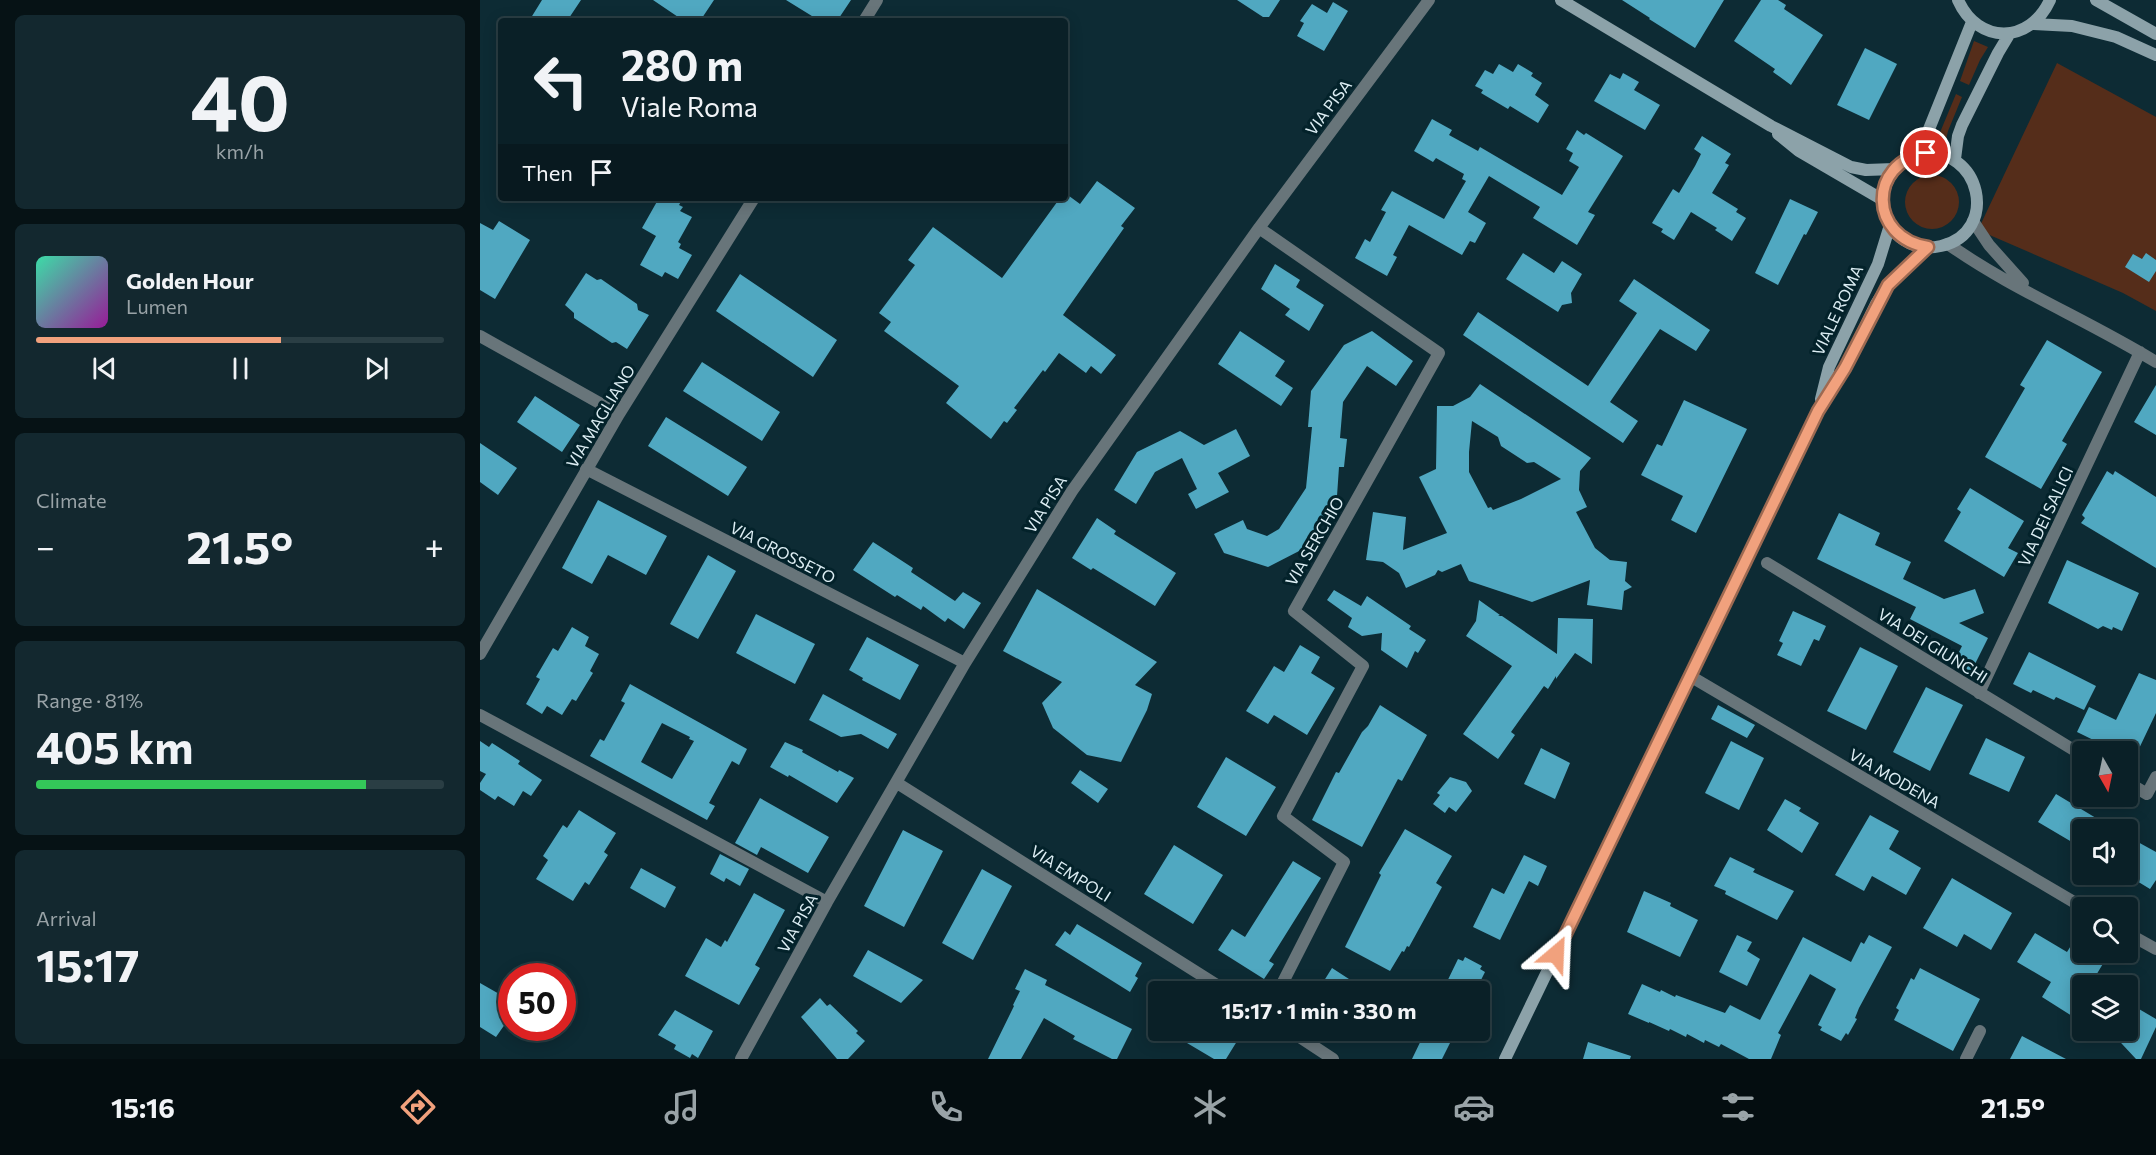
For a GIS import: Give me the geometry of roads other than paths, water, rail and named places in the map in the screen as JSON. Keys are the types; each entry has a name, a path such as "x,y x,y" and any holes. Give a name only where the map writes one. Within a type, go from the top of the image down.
{"main road":[{"path":"1561,0 1771,126 1851,167 1866,170 1894,169"},
{"path":"1958,0 1972,22 1990,32 2010,33 2034,24 2072,26 2116,37 2156,55"},
{"path":"2034,24 2045,12 2050,0"},
{"path":"2096,0 2156,34"},
{"path":"1919,154 1972,22"},
{"path":"1955,159 1962,125 2010,33"},
{"path":"1771,126 1799,151 1883,200"},
{"path":"1919,154 1941,154 1955,159 1974,183 1977,198 1972,221 1965,232 1948,244 1928,247 1906,241 1890,225 1884,213 1883,200 1887,181 1894,169 1905,160 1919,154"},
{"name":"VIALE ROMA","path":"1818,411 1829,367 1878,264 1890,225"},
{"name":"VIALE ROMA","path":"1505,1059 1818,411 1845,368 1888,285 1928,247"}],"street":[{"path":"866,18 877,0"},
{"name":"VIA PISA","path":"741,1059 827,902 965,663 1072,491 1259,228 1430,0"},
{"name":"VIA MAGLIANO","path":"480,654 619,414 752,201"},
{"path":"1972,221 2012,273 2037,297"},
{"name":"VIA SERCHIO","path":"1259,228 1439,353 1294,611 1363,666 1282,816 1344,862 1284,981"},
{"path":"1948,244 2037,297 2156,362"},
{"path":"480,336 619,414"},
{"name":"VIA DEI SALICI","path":"1979,693 2140,352"},
{"name":"VIA GROSSETO","path":"586,470 965,663"},
{"name":"VIA DEI GIUNCHI","path":"1767,563 2072,749"},
{"name":"VIA MODENA","path":"1690,676 2072,901"},
{"path":"480,715 827,902"},
{"path":"2138,789 2147,794 2156,777"},
{"name":"VIA EMPOLI","path":"897,783 1211,981"},
{"path":"2138,939 2156,949"},
{"path":"1966,1059 1980,1031"},
{"path":"1306,1041 1333,1059"}]}
